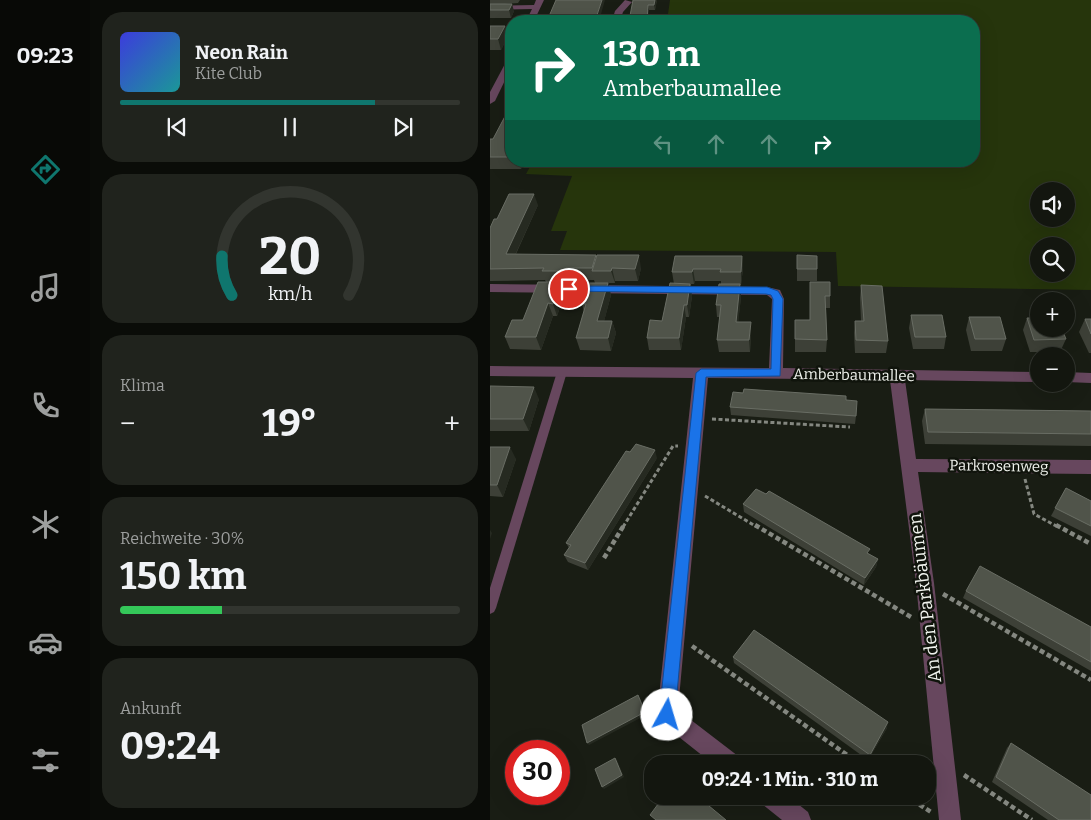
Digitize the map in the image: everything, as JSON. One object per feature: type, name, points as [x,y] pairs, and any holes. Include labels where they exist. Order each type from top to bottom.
[{"type":"street","points":[[618,15],[619,11],[628,2]]},
{"type":"street","points":[[490,8],[538,4]]},
{"type":"street","points":[[490,101],[505,73]]},
{"type":"street","points":[[490,288],[767,291],[775,293],[778,299],[776,373]]},
{"type":"street","name":"Amberbaumallee","points":[[490,372],[776,373],[1030,377]]},
{"type":"street","points":[[701,373],[667,715],[718,755]]},
{"type":"street","name":"An den Parkbäumen","points":[[897,376],[925,583],[944,762],[943,818]]},
{"type":"street","points":[[1075,377],[1091,378]]},
{"type":"street","name":"Parkrosenweg","points":[[908,465],[1091,467]]},
{"type":"street","points":[[781,805],[800,820]]},
{"type":"lane","points":[[490,608],[562,372]]},
{"type":"path","points":[[697,418],[850,427]]},
{"type":"path","points":[[604,558],[673,446],[694,447]]},
{"type":"path","points":[[1022,466],[1034,514],[1091,544]]},
{"type":"path","points":[[690,487],[929,628]]},
{"type":"path","points":[[925,583],[1091,680]]},
{"type":"path","points":[[675,634],[847,755]]},
{"type":"path","points":[[944,762],[1032,820]]},
{"type":"path","points":[[921,805],[943,818]]},
{"type":"green space","points":[[670,0],[1091,0],[1091,290],[838,286],[836,252],[560,250],[567,231],[551,231],[572,176],[526,174],[530,167],[980,167],[980,15],[668,15]]},
{"type":"building","points":[[556,0],[602,0],[597,15],[550,15]]},
{"type":"building","points":[[633,0],[655,0],[654,5],[648,5],[647,15],[630,15]]},
{"type":"building","points":[[490,4],[512,4],[509,10],[490,10]]},
{"type":"building","points":[[490,26],[505,26],[498,39],[490,39]]},
{"type":"building","points":[[505,116],[505,157],[490,157],[490,139],[493,139]]},
{"type":"building","points":[[509,194],[534,194],[506,254],[596,255],[592,268],[566,268],[565,271],[542,271],[544,268],[490,269],[490,228],[494,219],[497,219]]},
{"type":"building","points":[[597,255],[639,255],[635,269],[612,268],[611,271],[592,271]]},
{"type":"building","points":[[797,255],[817,256],[817,269],[797,269]]},
{"type":"building","points":[[675,256],[742,256],[741,272],[720,272],[721,269],[693,269],[692,272],[672,272]]},
{"type":"building","points":[[538,282],[560,282],[553,304],[548,303],[536,337],[505,337],[512,320],[523,320]]},
{"type":"building","points":[[810,282],[830,282],[830,296],[825,296],[827,340],[795,339],[795,320],[810,320]]},
{"type":"building","points":[[588,283],[608,283],[597,321],[612,321],[608,338],[576,338],[586,304],[582,304]]},
{"type":"building","points":[[670,283],[690,284],[687,305],[684,305],[679,338],[647,338],[650,320],[662,321]]},
{"type":"building","points":[[719,284],[740,284],[736,322],[751,322],[749,340],[717,340],[721,305],[716,305]]},
{"type":"building","points":[[861,285],[882,286],[888,341],[856,340],[855,321],[864,321]]},
{"type":"building","points":[[911,315],[942,315],[946,337],[915,337]]},
{"type":"building","points":[[969,317],[1000,317],[1006,339],[975,339]]},
{"type":"building","points":[[1085,319],[1091,319],[1091,334]]},
{"type":"building","points":[[1033,337],[1065,337],[1066,339],[1034,340]]},
{"type":"building","points":[[490,386],[534,387],[523,419],[490,419]]},
{"type":"building","points":[[744,389],[846,396],[846,400],[857,401],[856,416],[730,407],[733,392],[743,393]]},
{"type":"building","points":[[925,409],[1091,411],[1091,434],[928,432]]},
{"type":"building","points":[[636,444],[655,450],[585,563],[564,555],[571,545],[566,543],[626,451],[630,452]]},
{"type":"building","points":[[490,447],[510,447],[497,485],[490,485]]},
{"type":"building","points":[[1066,488],[1091,501],[1091,526],[1055,508]]},
{"type":"building","points":[[756,489],[766,494],[769,491],[870,549],[867,553],[878,559],[865,578],[743,504]]},
{"type":"building","points":[[980,566],[1091,627],[1091,662],[966,591]]},
{"type":"building","points":[[754,630],[888,722],[870,755],[733,657]]},
{"type":"building","points":[[638,695],[645,712],[587,743],[582,725]]},
{"type":"building","points":[[1011,743],[1091,795],[1091,820],[1059,820],[996,777]]},
{"type":"building","points":[[615,758],[622,775],[602,787],[595,769]]},
{"type":"building","points":[[657,805],[708,805],[726,820],[656,820],[650,815]]},
{"type":"route","points":[[569,289],[767,291],[775,293],[778,299],[776,373],[701,373],[667,715]]}]
